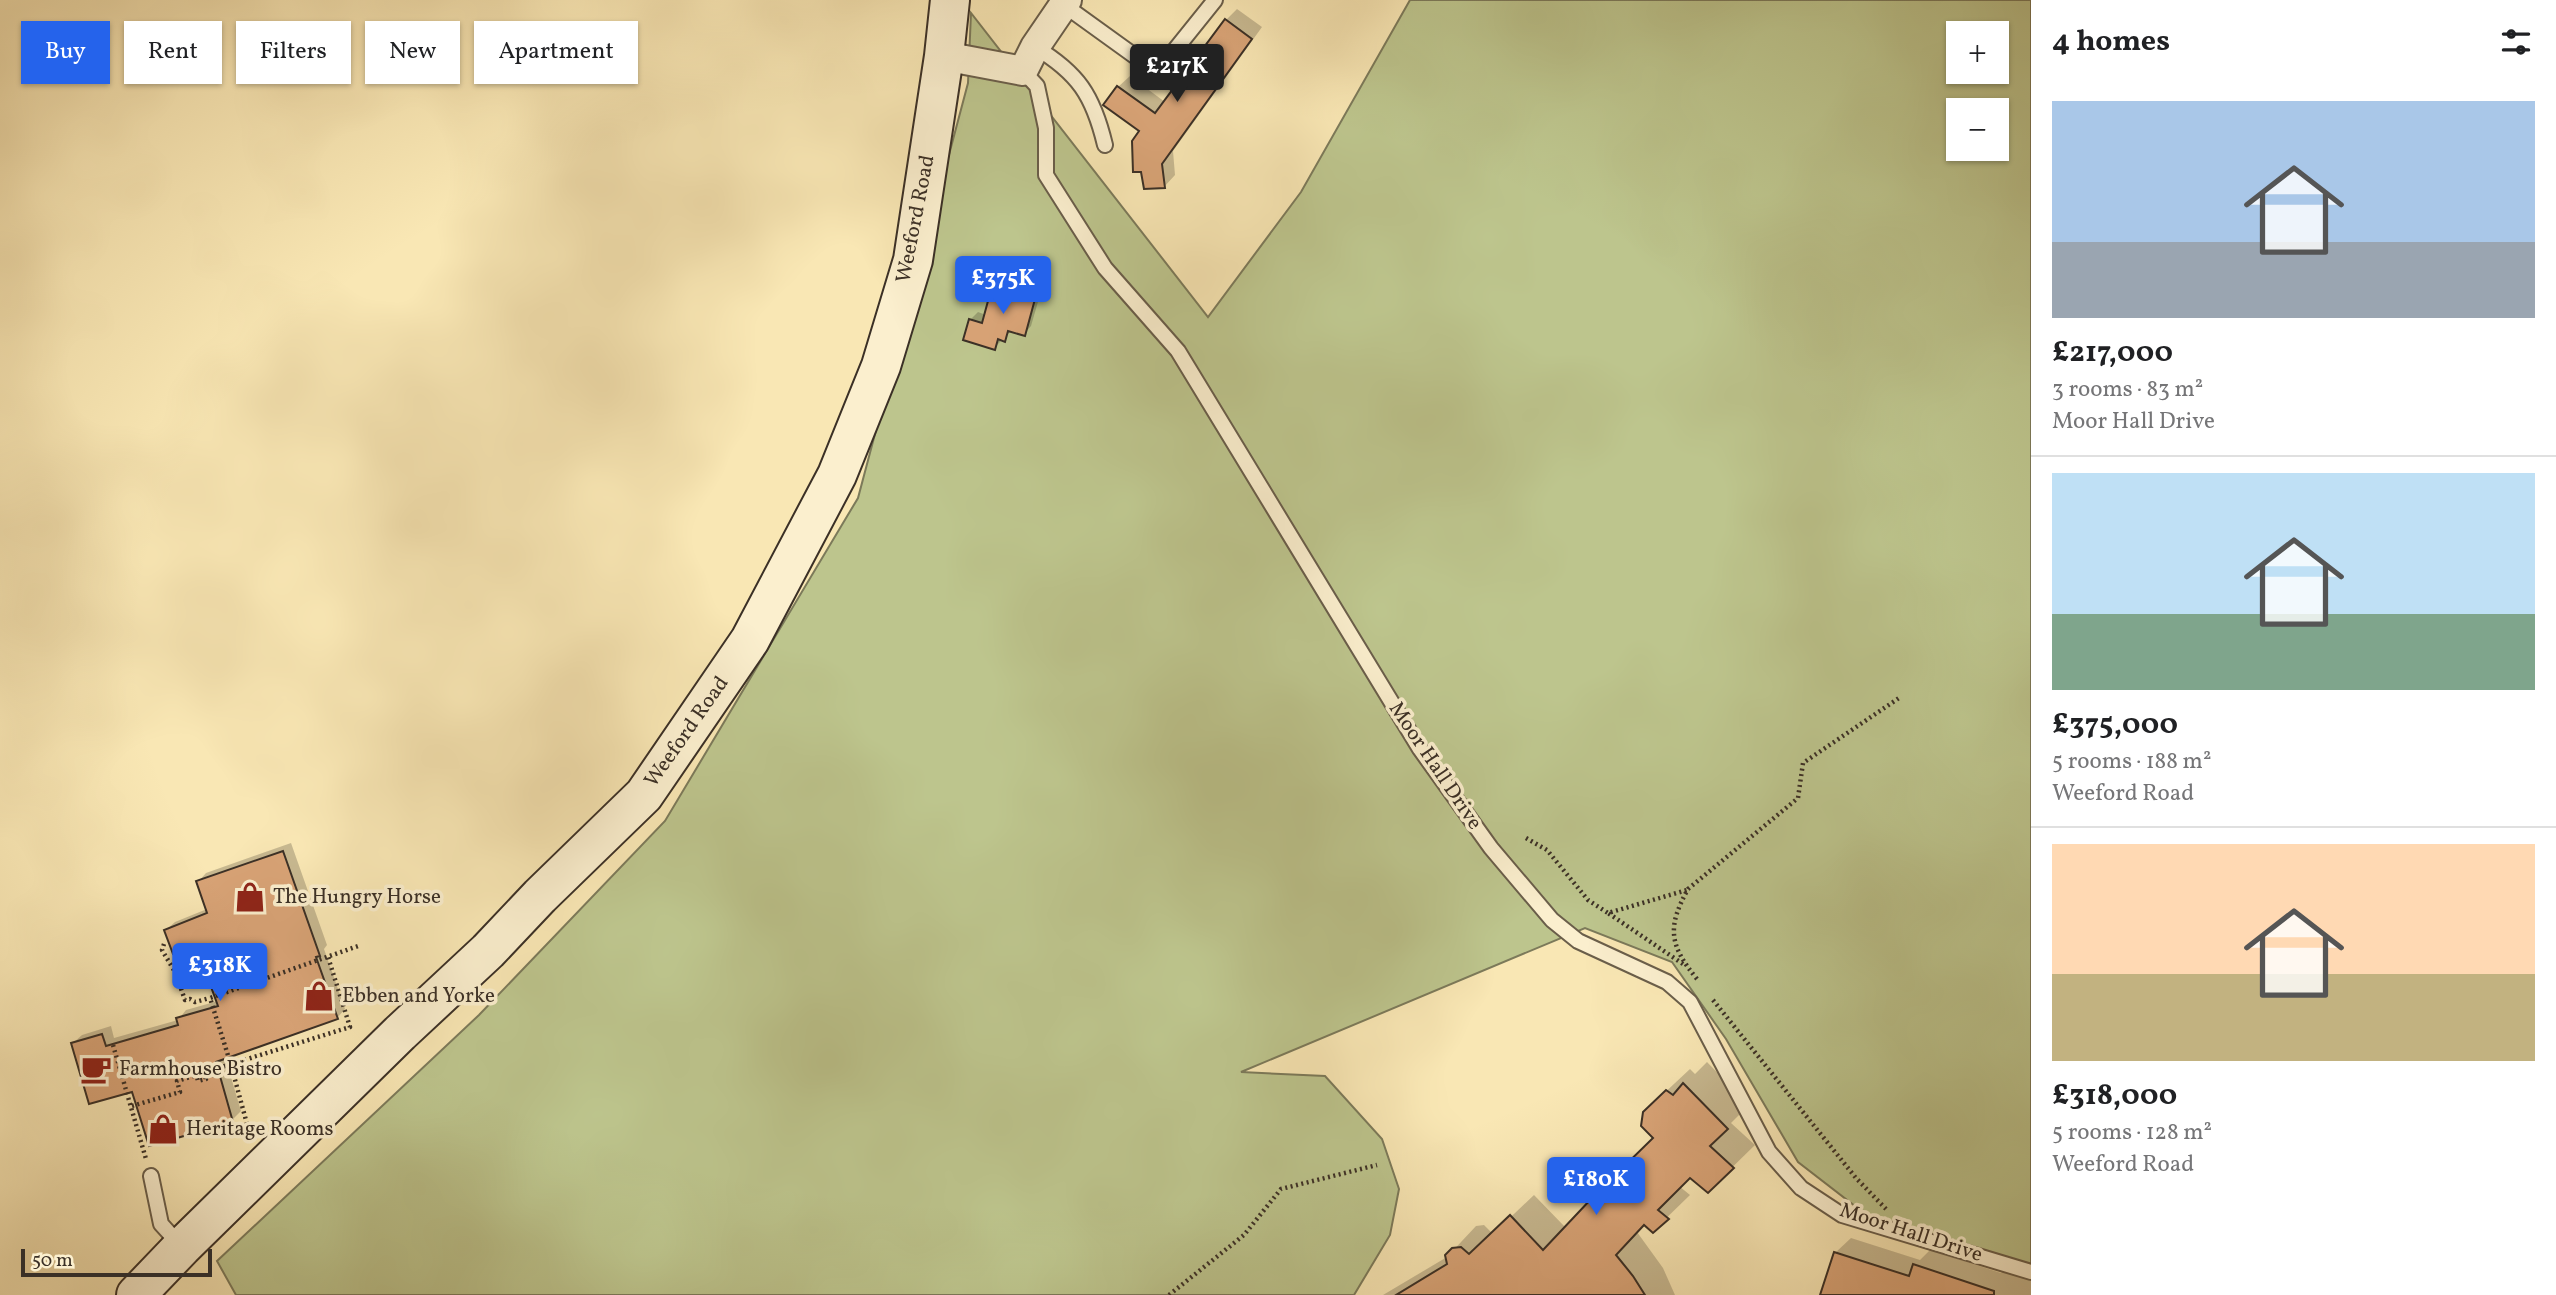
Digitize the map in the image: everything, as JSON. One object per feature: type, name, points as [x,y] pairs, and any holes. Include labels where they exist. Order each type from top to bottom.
[{"type":"street","name":"Weeford Road","points":[[136,1295],[644,795],[750,640],[838,475],[881,366],[913,260],[950,0]]},
{"type":"street","points":[[944,56],[1029,59],[1066,2]]},
{"type":"lane","points":[[1066,2],[1143,62],[1161,66],[1215,0]]},
{"type":"lane","points":[[1029,59],[1060,62],[1082,84],[1100,125],[1105,145]]},
{"type":"lane","name":"Moor Hall Drive","points":[[1029,59],[1046,128],[1046,175],[1105,268],[1178,351],[1420,750],[1491,848],[1552,920],[1578,941],[1667,982],[1690,1002],[1769,1152],[1801,1188],[1842,1215],[2031,1272]]},
{"type":"lane","points":[[151,1176],[161,1224],[182,1247]]},
{"type":"path","points":[[1703,987],[1686,966],[1675,945],[1673,924],[1677,909],[1688,890],[1798,798],[1803,763],[1899,698]]},
{"type":"path","points":[[1526,838],[1547,850],[1588,900],[1686,966]]},
{"type":"path","points":[[1608,913],[1688,890]]},
{"type":"path","points":[[164,944],[162,950],[175,972],[186,1000],[195,1002],[361,945]]},
{"type":"path","points":[[132,1106],[180,1092],[177,1081],[350,1027],[328,957]]},
{"type":"path","points":[[210,998],[232,1065],[247,1124]]},
{"type":"path","points":[[1712,998],[1856,1178],[1883,1204],[1890,1214],[1891,1229]]},
{"type":"path","points":[[113,1045],[151,1176]]},
{"type":"path","points":[[204,1072],[206,1079],[198,1081],[195,1069],[211,1065],[216,1080]]},
{"type":"path","points":[[1169,1295],[1244,1235],[1281,1189],[1377,1165]]},
{"type":"green space","points":[[1410,0],[2031,0],[2031,1265],[1864,1213],[1798,1162],[1726,1039],[1672,962],[1585,928],[1241,1072],[1325,1076],[1382,1139],[1399,1189],[1390,1235],[1354,1295],[236,1295],[217,1261],[479,1015],[665,821],[858,498],[968,83],[971,13],[1208,317],[1301,192]]},
{"type":"building","points":[[1225,19],[1252,39],[1162,164],[1165,188],[1144,189],[1141,172],[1133,172],[1132,141],[1139,131],[1103,105],[1117,86],[1155,113]]},
{"type":"building","points":[[1018,282],[1038,288],[1025,336],[1008,331],[1005,342],[998,339],[995,350],[963,340],[969,319],[982,323],[991,290],[1000,292],[1002,286],[1016,291]]},
{"type":"building","points":[[283,851],[320,956],[316,957],[338,1019],[216,1062],[233,1122],[149,1146],[132,1092],[89,1104],[71,1043],[102,1034],[106,1046],[178,1025],[176,1018],[218,1006],[196,946],[173,954],[164,930],[207,913],[196,881]]},
{"type":"building","points":[[1683,1083],[1728,1129],[1710,1146],[1734,1168],[1708,1193],[1690,1178],[1658,1210],[1669,1219],[1653,1233],[1644,1225],[1616,1255],[1645,1295],[1396,1295],[1447,1264],[1445,1255],[1452,1248],[1461,1247],[1469,1254],[1510,1215],[1543,1250],[1592,1198],[1593,1183],[1605,1185],[1653,1138],[1641,1126],[1643,1112],[1666,1090],[1673,1095]]},
{"type":"building","points":[[1834,1252],[1909,1276],[1913,1264],[1994,1291],[1994,1295],[1820,1295]]},
{"type":"place","name":"The Hungry Horse","points":[[250,897]]},
{"type":"place","name":"Ebben and Yorke","points":[[319,996]]},
{"type":"place","name":"Farmhouse Bistro","points":[[96,1069]]},
{"type":"place","name":"Heritage Rooms","points":[[163,1129]]}]
